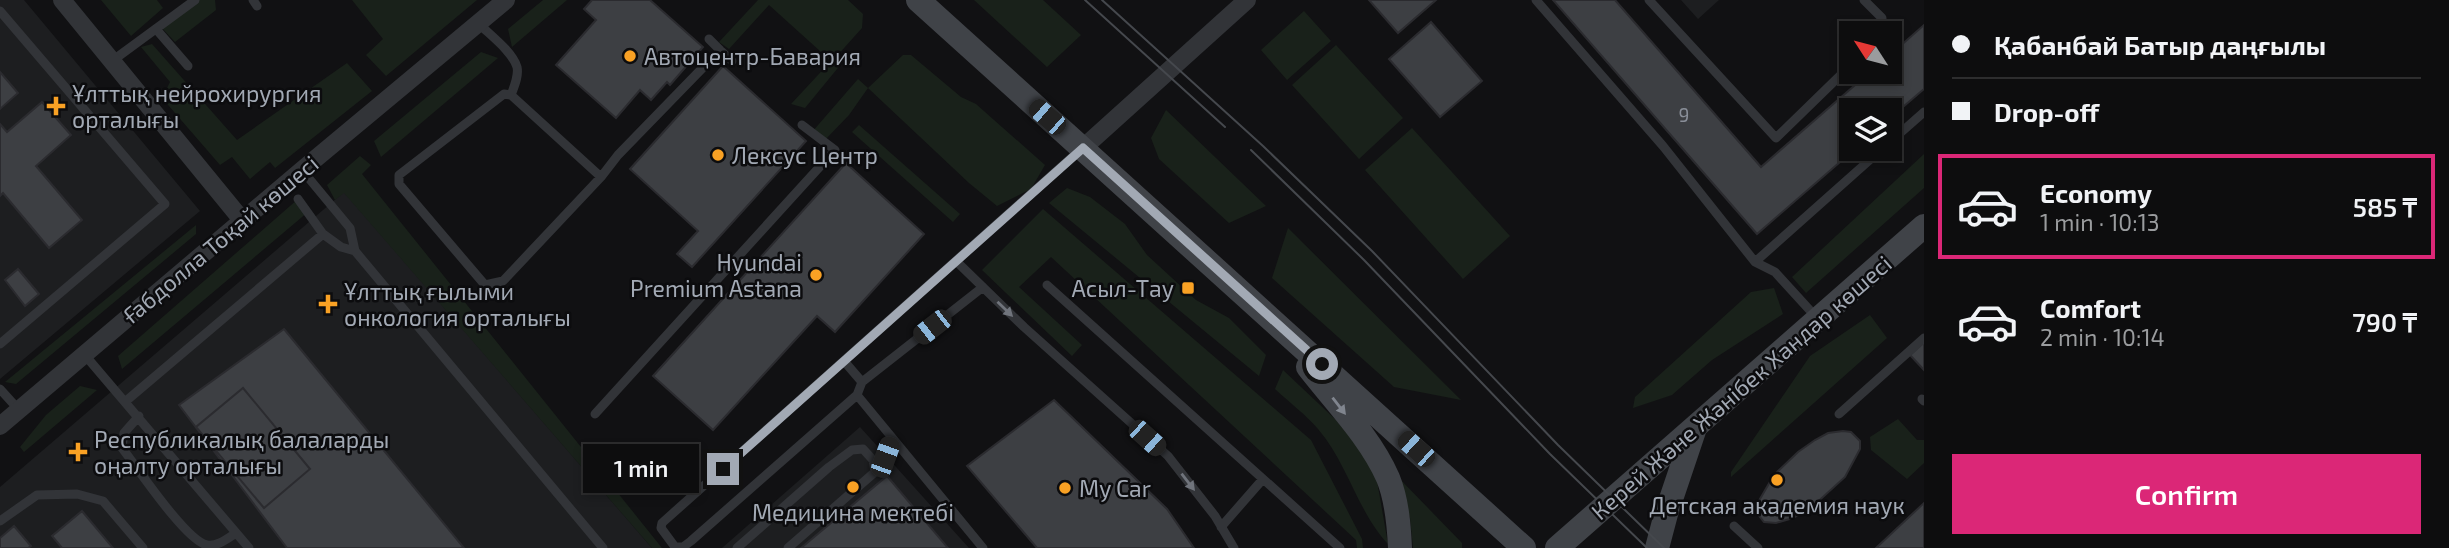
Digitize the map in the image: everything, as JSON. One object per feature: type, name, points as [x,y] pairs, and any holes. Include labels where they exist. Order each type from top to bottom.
[{"type":"main road","points":[[918,0],[1524,548]]},
{"type":"main road","name":"Керей Және Жәнібек Хандар көшесі","points":[[1557,548],[1924,226]]},
{"type":"main road","points":[[1266,314],[1370,445],[1388,479],[1398,518],[1400,548]]},
{"type":"main road","points":[[1657,548],[1696,428]]},
{"type":"street","points":[[61,0],[242,220]]},
{"type":"street","name":"Ғабдолла Тоқай көшесі","points":[[0,426],[506,0]]},
{"type":"street","points":[[1083,148],[1247,0]]},
{"type":"lane","points":[[112,61],[156,29],[179,4],[195,0]]},
{"type":"lane","points":[[1536,0],[1663,146],[1755,262],[1775,272],[1818,320]]},
{"type":"lane","points":[[1649,0],[1776,138],[1839,77]]},
{"type":"lane","points":[[1864,0],[1882,21]]},
{"type":"lane","points":[[0,11],[165,204],[0,344]]},
{"type":"lane","points":[[478,23],[506,51],[517,67],[511,95]]},
{"type":"lane","points":[[156,29],[188,66]]},
{"type":"lane","points":[[709,39],[733,61]]},
{"type":"lane","points":[[601,177],[511,95],[504,94],[399,175],[399,184],[485,285],[503,281],[601,177],[618,155],[720,50]]},
{"type":"lane","points":[[1902,131],[1924,111]]},
{"type":"lane","points":[[595,414],[835,150],[802,125]]},
{"type":"lane","points":[[983,287],[862,382],[857,395],[691,541],[682,547],[675,547],[665,535],[661,528],[662,523],[1083,148]]},
{"type":"lane","points":[[1755,262],[1869,161]]},
{"type":"lane","points":[[302,170],[350,228],[355,251],[603,548]]},
{"type":"lane","points":[[298,199],[323,234],[341,247],[355,251]]},
{"type":"lane","points":[[126,401],[323,234]]},
{"type":"lane","points":[[957,261],[1168,456],[1234,548]]},
{"type":"lane","points":[[1047,285],[1340,548]]},
{"type":"lane","points":[[1839,414],[1924,338]]},
{"type":"lane","points":[[84,354],[249,548]]},
{"type":"lane","points":[[844,361],[862,382]]},
{"type":"lane","points":[[0,389],[19,410]]},
{"type":"lane","points":[[857,395],[984,548]]},
{"type":"lane","points":[[139,416],[124,433],[122,448],[188,533],[206,545],[215,545],[236,533]]},
{"type":"lane","points":[[788,548],[874,472],[885,457],[892,438]]},
{"type":"lane","points":[[737,548],[852,450],[863,449],[873,460],[874,472]]},
{"type":"lane","points":[[1221,527],[1263,479]]},
{"type":"lane","points":[[0,521],[37,495],[77,494],[103,501],[143,548]]},
{"type":"lane","points":[[1734,526],[1758,548]]},
{"type":"shaded area","name":"Ұлттық нейрохирургия орталығы","points":[[0,0],[24,0],[200,211],[0,379]]},
{"type":"shaded area","points":[[101,0],[157,0],[163,8],[131,36]]},
{"type":"shaded area","points":[[195,0],[215,0],[216,10],[175,42],[160,26]]},
{"type":"shaded area","points":[[352,0],[477,0],[386,76],[366,55],[383,39]]},
{"type":"shaded area","points":[[543,0],[567,0],[512,47],[508,29]]},
{"type":"shaded area","points":[[758,0],[848,0],[863,14],[862,28],[836,57],[842,63],[805,108],[791,104],[831,61],[769,5],[729,49],[719,42]]},
{"type":"shaded area","points":[[974,0],[1043,0],[1081,35],[1047,67]]},
{"type":"shaded area","points":[[1681,0],[1719,0],[1698,19]]},
{"type":"shaded area","points":[[1304,11],[1331,41],[1287,80],[1261,50]]},
{"type":"shaded area","points":[[152,44],[237,140],[347,63],[372,91],[275,168],[270,162],[250,179],[232,157],[220,165],[162,98],[170,82],[141,47]]},
{"type":"shaded area","points":[[1336,45],[1403,118],[1359,159],[1292,85]]},
{"type":"shaded area","points":[[481,52],[498,58],[381,157],[374,141]]},
{"type":"shaded area","points":[[903,55],[911,55],[961,97],[976,104],[1045,165],[1031,189],[997,206],[868,88]]},
{"type":"shaded area","points":[[858,79],[868,88],[849,115],[824,141],[812,132]]},
{"type":"shaded area","points":[[1166,110],[1266,206],[1229,223],[1159,159],[1151,138]]},
{"type":"shaded area","points":[[859,125],[960,214],[953,222],[852,132]]},
{"type":"shaded area","points":[[1412,128],[1510,236],[1463,279],[1365,170]]},
{"type":"shaded area","points":[[1924,154],[1924,188],[1806,293],[1792,277]]},
{"type":"shaded area","points":[[360,156],[371,165],[362,174],[662,548],[652,548],[344,193],[335,200],[327,185]]},
{"type":"shaded area","points":[[1067,188],[1090,197],[1125,224],[1147,255],[1196,300],[1229,318],[1266,355],[1259,376],[1049,203]]},
{"type":"shaded area","name":"Ұлттық ғылыми онкология орталығы","points":[[344,192],[652,548],[0,548],[0,487]]},
{"type":"shaded area","points":[[298,199],[308,212],[122,369],[118,356]]},
{"type":"shaded area","points":[[1043,209],[1311,440],[1362,539],[1363,548],[1357,548],[1356,540],[1051,257],[1019,287],[1082,345],[1072,356],[982,270]]},
{"type":"shaded area","points":[[196,225],[196,234],[16,384],[5,382]]},
{"type":"shaded area","points":[[1288,228],[1461,400],[1394,387],[1272,278]]},
{"type":"shaded area","points":[[1774,288],[1783,314],[1712,360],[1672,395],[1633,408],[1635,397],[1751,292]]},
{"type":"shaded area","points":[[1870,315],[1887,338],[1731,477],[1731,472],[1810,356]]},
{"type":"shaded area","points":[[1283,370],[1336,420],[1375,469],[1388,544],[1368,517],[1337,457],[1318,429],[1275,389]]},
{"type":"shaded area","points":[[80,386],[97,390],[24,452],[20,447],[46,415]]},
{"type":"shaded area","points":[[1898,419],[1917,440],[1924,440],[1924,463],[1907,479],[1871,450],[1870,437]]},
{"type":"shaded area","name":"Медицина мектебі","points":[[860,427],[969,548],[722,548]]},
{"type":"shaded area","points":[[1396,475],[1462,543],[1462,548],[1413,548],[1410,518]]},
{"type":"building","name":"Автоцентр-Бавария","points":[[592,0],[650,0],[703,47],[670,85],[667,82],[651,100],[640,90],[616,118],[556,65],[596,20],[584,9]]},
{"type":"building","points":[[1369,0],[1436,0],[1398,33]]},
{"type":"building","points":[[1553,0],[1615,0],[1761,167],[1839,99],[1839,161],[1841,161],[1757,234]]},
{"type":"building","points":[[1431,22],[1482,81],[1440,117],[1389,59]]},
{"type":"building","points":[[1924,25],[1924,89],[1902,108],[1902,98],[1840,98],[1856,84],[1902,84],[1902,44]]},
{"type":"building","name":"Лексус Центр","points":[[723,66],[806,141],[692,267],[677,254],[698,231],[630,169]]},
{"type":"building","points":[[0,72],[18,93],[0,109]]},
{"type":"building","points":[[42,102],[71,135],[36,166],[82,220],[49,248],[3,193],[0,196],[0,124],[7,132]]},
{"type":"building","name":"Hyundai Premium Astana","points":[[846,163],[924,234],[835,332],[817,316],[713,430],[653,376]]},
{"type":"building","points":[[18,269],[39,294],[25,306],[5,280]]},
{"type":"building","points":[[284,329],[464,548],[287,548],[179,405]]},
{"type":"building","points":[[1924,342],[1924,370],[1910,355]]},
{"type":"building","points":[[243,388],[310,469],[264,508],[196,427]]},
{"type":"building","name":"My Car","points":[[1054,400],[1167,509],[1194,548],[1037,548],[967,466]]},
{"type":"building","points":[[1851,432],[1860,441],[1860,449],[1845,477],[1812,507],[1793,518],[1776,523],[1764,522],[1756,512],[1757,504],[1774,475],[1815,440],[1828,433]]},
{"type":"building","points":[[887,476],[948,548],[801,548]]},
{"type":"building","points":[[1924,503],[1924,548],[1876,548]]},
{"type":"building","points":[[82,511],[113,548],[62,548],[52,536]]},
{"type":"building","points":[[14,526],[31,546],[0,548],[0,538]]},
{"type":"tram line","points":[[1085,0],[1225,127]]},
{"type":"tram line","points":[[1102,0],[1263,146],[1372,251],[1558,445],[1664,548]]},
{"type":"tram line","points":[[1251,150],[1364,260],[1550,454],[1647,548]]},
{"type":"place","name":"Автоцентр-Бавария","points":[[630,56]]},
{"type":"place","name":"Ұлттық нейрохирургия орталығы","points":[[56,106]]},
{"type":"place","name":"Лексус Центр","points":[[718,155]]},
{"type":"place","name":"Hyundai Premium Astana","points":[[816,275]]},
{"type":"place","name":"Асыл-Тау","points":[[1188,288]]},
{"type":"place","name":"Ұлттық ғылыми онкология орталығы","points":[[328,304]]},
{"type":"place","name":"Республикалық балаларды оңалту орталығы","points":[[78,452]]},
{"type":"place","name":"Детская академия наук","points":[[1777,480]]},
{"type":"place","name":"Медицина мектебі","points":[[853,487]]},
{"type":"place","name":"My Car","points":[[1065,488]]},
{"type":"route","points":[[723,469],[1083,148],[1322,364]]}]
